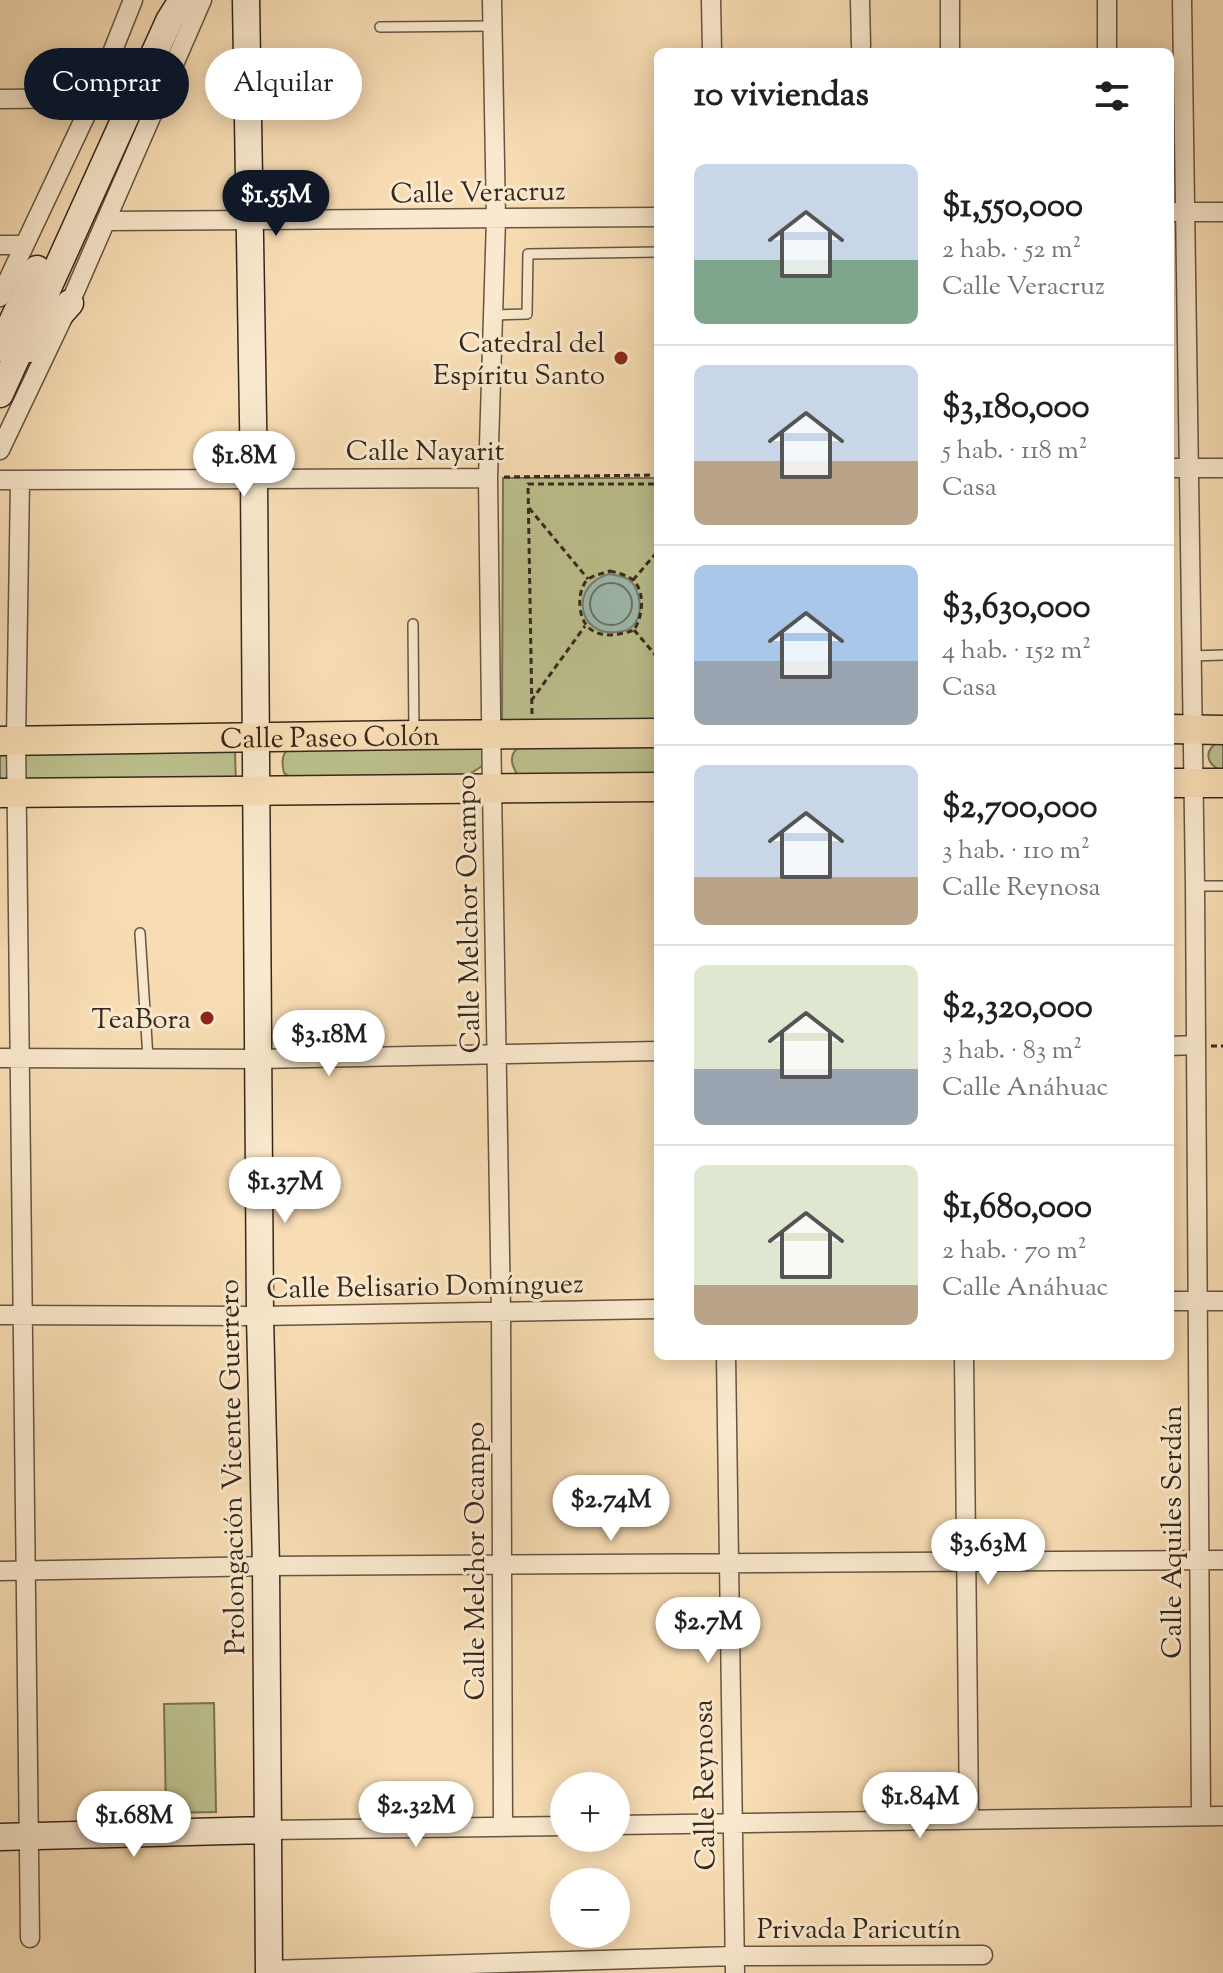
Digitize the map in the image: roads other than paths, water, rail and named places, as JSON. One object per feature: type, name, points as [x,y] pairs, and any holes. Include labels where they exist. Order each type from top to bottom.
[{"type":"main road","points":[[1182,729],[1223,730]]},
{"type":"main road","name":"Calle Paseo Colón","points":[[8,741],[654,733]]},
{"type":"main road","points":[[1181,783],[1223,783]]},
{"type":"main road","name":"Calle Paseo Colón","points":[[8,793],[654,787]]},
{"type":"street","points":[[114,48],[133,0]]},
{"type":"street","points":[[0,394],[6,359],[160,0]]},
{"type":"street","points":[[6,359],[182,0]]},
{"type":"street","points":[[0,450],[70,303],[202,0]]},
{"type":"street","name":"Prolongación Vicente Guerrero","points":[[246,0],[254,478],[260,1316],[266,1566],[269,1972]]},
{"type":"street","name":"Calle Melchor Ocampo","points":[[492,0],[496,219],[488,478],[501,1312],[503,1827]]},
{"type":"street","points":[[711,0],[712,48]]},
{"type":"street","points":[[860,0],[861,46]]},
{"type":"street","points":[[950,0],[950,48]]},
{"type":"street","points":[[1107,0],[1107,48]]},
{"type":"street","name":"Calle Aquiles Serdán","points":[[1182,0],[1177,212],[1179,468],[1191,656],[1182,729],[1181,783],[1195,886],[1201,1816]]},
{"type":"street","points":[[0,99],[24,99]]},
{"type":"street","points":[[0,297],[84,120]]},
{"type":"street","points":[[1177,212],[1223,212]]},
{"type":"street","name":"Calle Veracruz","points":[[106,221],[654,217]]},
{"type":"street","points":[[0,245],[24,245]]},
{"type":"street","points":[[6,359],[70,303]]},
{"type":"street","points":[[1179,468],[1223,468]]},
{"type":"street","name":"Calle Nayarit","points":[[0,480],[488,478]]},
{"type":"street","points":[[20,480],[8,793],[19,1058],[30,1938]]},
{"type":"street","points":[[1174,1046],[1196,1045]]},
{"type":"street","points":[[0,1058],[259,1059],[654,1051]]},
{"type":"street","points":[[1174,1301],[1223,1301]]},
{"type":"street","name":"Calle Belisario Domínguez","points":[[0,1315],[260,1316],[654,1309]]},
{"type":"street","name":"Calle Reynosa","points":[[726,1360],[734,1965]]},
{"type":"street","points":[[964,1360],[969,1819]]},
{"type":"street","points":[[0,1571],[266,1566],[1223,1560]]},
{"type":"street","points":[[630,1825],[1223,1816]]},
{"type":"street","points":[[0,1837],[550,1826]]},
{"type":"street","name":"Privada Paricutín","points":[[269,1972],[734,1965],[983,1955]]},
{"type":"lane","points":[[380,27],[493,26]]},
{"type":"lane","points":[[493,315],[527,314],[528,254],[654,252]]},
{"type":"lane","points":[[413,624],[414,735]]},
{"type":"lane","points":[[1191,656],[1223,655]]},
{"type":"lane","points":[[1195,886],[1223,886]]},
{"type":"lane","points":[[140,933],[148,1058]]},
{"type":"water","points":[[609,574],[628,579],[639,598],[637,620],[623,631],[604,631],[593,627],[583,609],[588,588]]},
{"type":"place","name":"Catedral del Espíritu Santo","points":[[621,358]]},
{"type":"place","name":"TeaBora","points":[[207,1018]]}]
